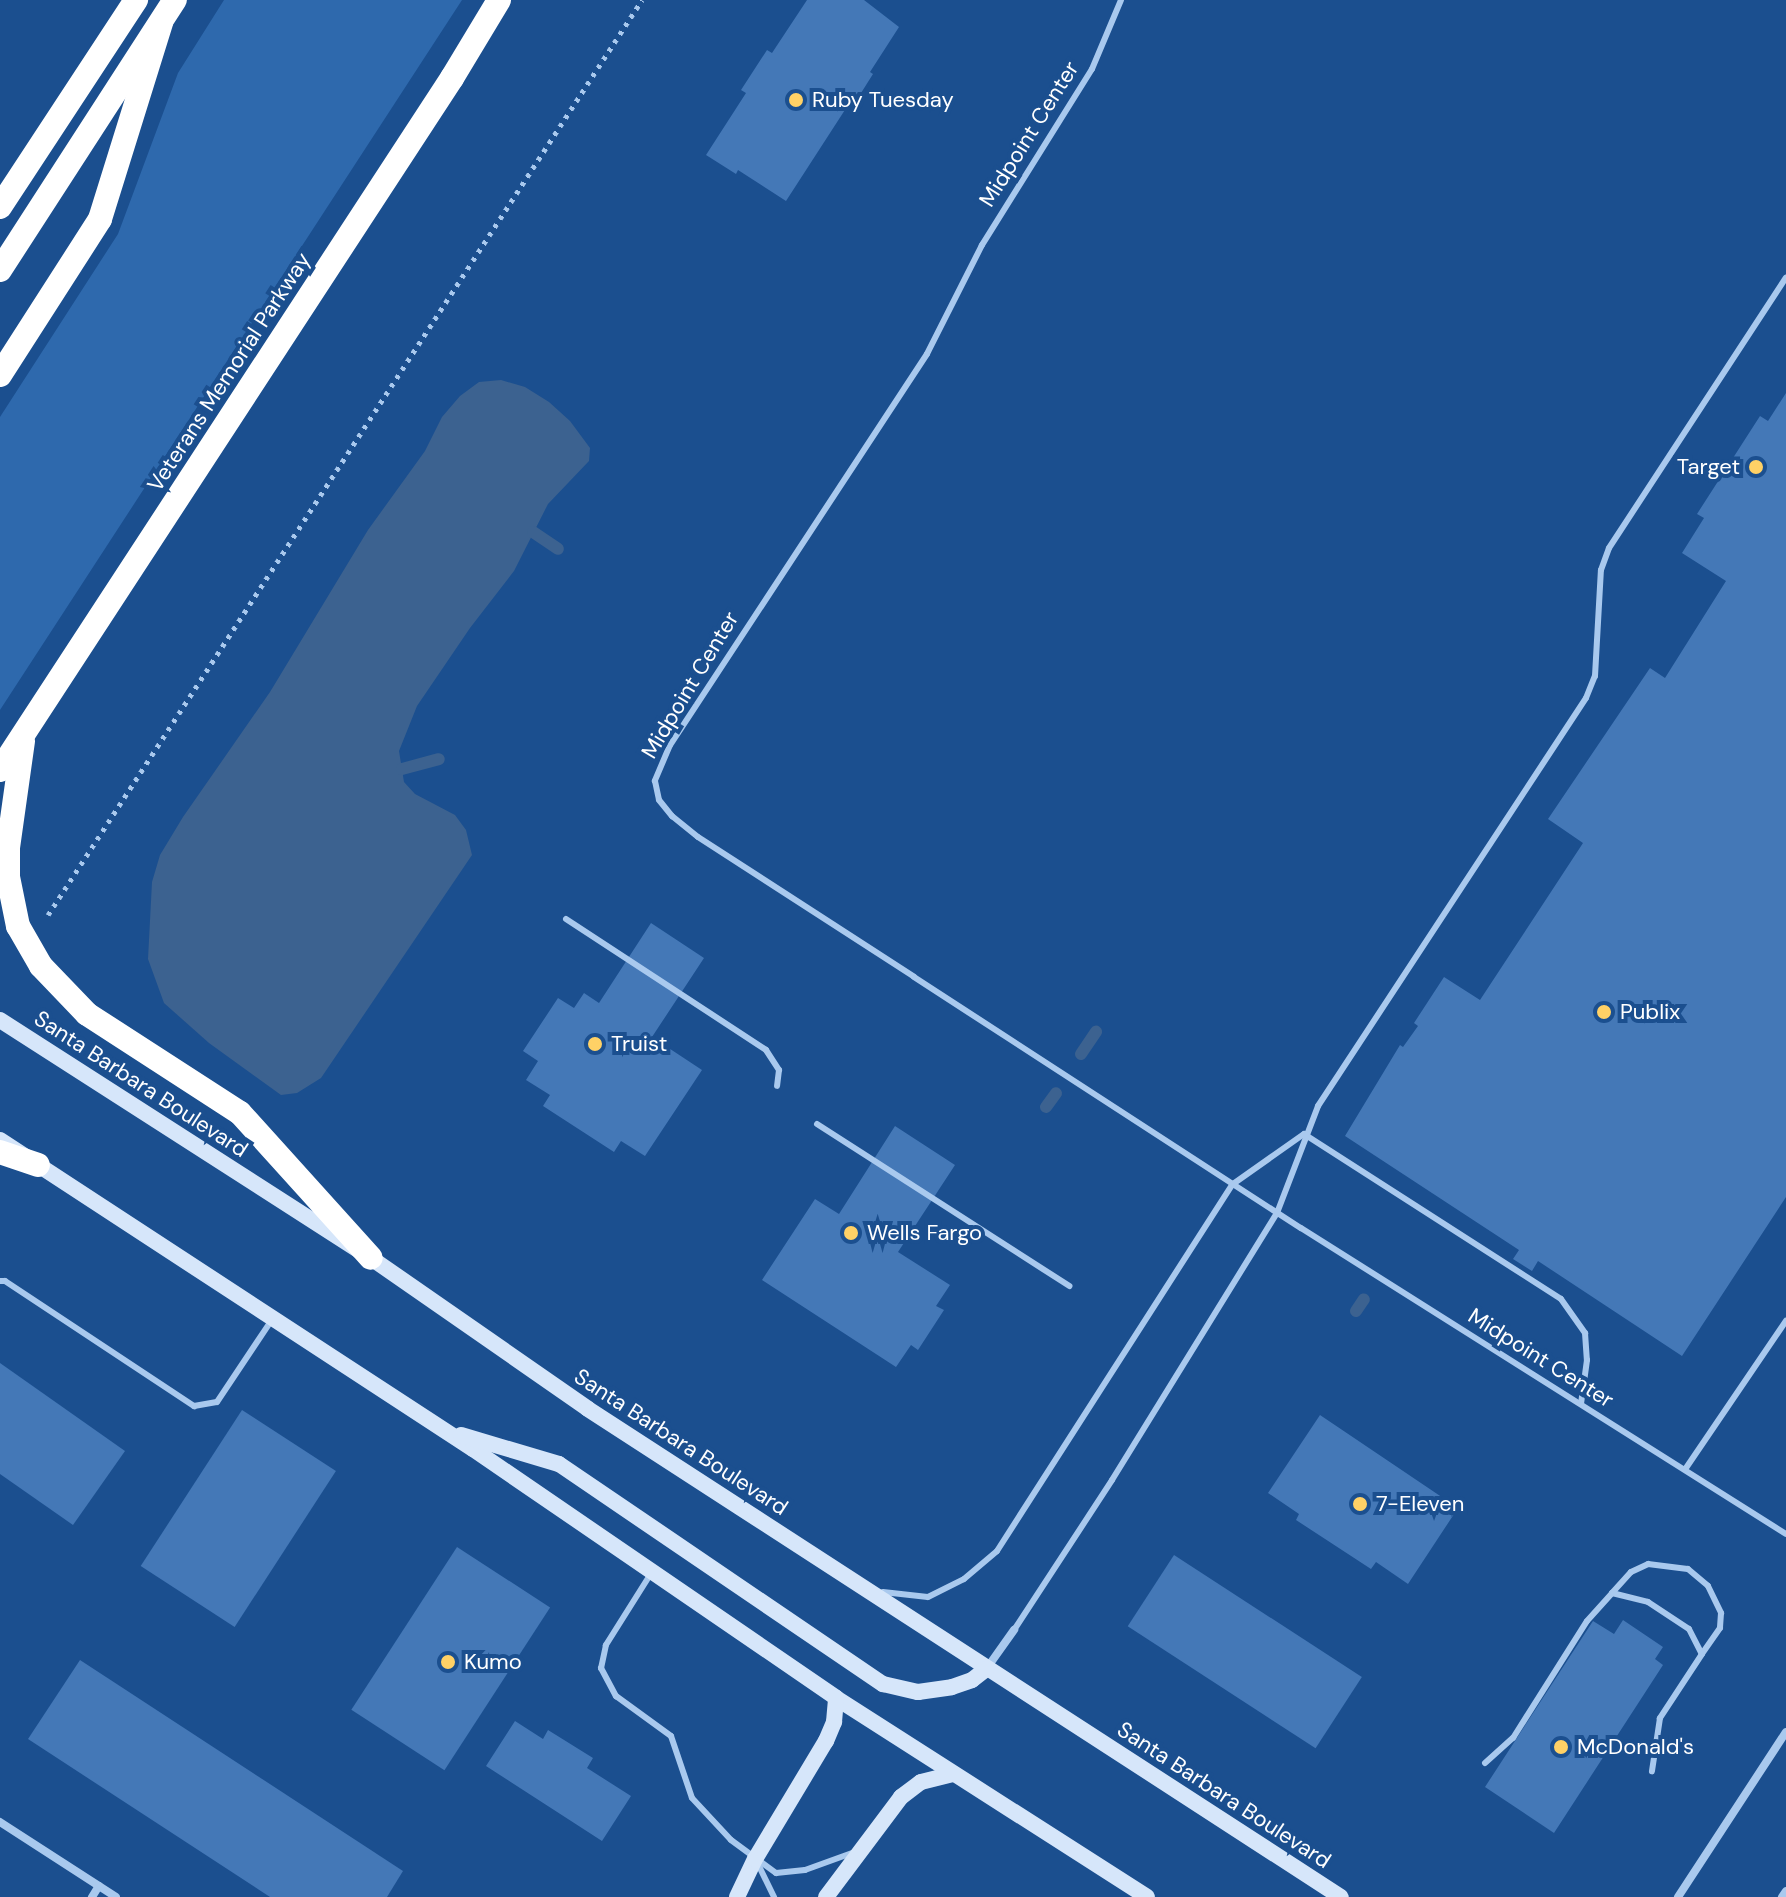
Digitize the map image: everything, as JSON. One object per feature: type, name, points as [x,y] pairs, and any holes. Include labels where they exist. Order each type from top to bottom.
[{"type":"highway","points":[[0,207],[136,0]]},
{"type":"highway","points":[[0,270],[175,0]]},
{"type":"highway","name":"Veterans Memorial Parkway","points":[[0,770],[444,90],[499,0]]},
{"type":"highway","points":[[0,375],[100,219],[161,23]]},
{"type":"highway","points":[[24,734],[8,848],[8,877],[18,926],[41,966],[87,1014],[240,1113],[371,1258]]},
{"type":"highway","points":[[0,1152],[38,1165]]},
{"type":"main road","name":"Santa Barbara Boulevard","points":[[0,1020],[371,1258],[588,1409],[1341,1897]]},
{"type":"main road","points":[[0,1140],[444,1430],[836,1698],[1147,1897]]},
{"type":"main road","points":[[444,1430],[559,1464],[883,1684],[918,1692],[929,1691],[972,1680],[986,1669]]},
{"type":"main road","points":[[737,1897],[755,1859],[826,1741],[834,1722],[836,1698]]},
{"type":"main road","points":[[826,1897],[901,1797],[921,1782],[953,1774]]},
{"type":"street","points":[[986,1669],[1014,1630]]},
{"type":"street","points":[[1678,1897],[1786,1732]]},
{"type":"street","points":[[0,1822],[116,1897]]},
{"type":"street","points":[[92,1897],[99,1886]]},
{"type":"street","points":[[1782,1897],[1786,1891]]},
{"type":"lane","name":"Midpoint Center","points":[[1121,0],[1092,69],[982,245],[927,354],[690,713],[659,765],[655,781],[659,800],[672,816],[698,837],[1277,1213],[1686,1468],[1786,1534]]},
{"type":"lane","points":[[1014,1630],[1112,1480],[1277,1213],[1304,1134],[1318,1106],[1586,698],[1595,676],[1599,593],[1609,548],[1786,278]]},
{"type":"lane","points":[[566,919],[766,1050],[779,1070],[777,1086]]},
{"type":"lane","points":[[817,1124],[1069,1286]]},
{"type":"lane","points":[[861,1587],[898,1596],[928,1597],[964,1579],[997,1551],[1233,1184],[1304,1134]]},
{"type":"lane","points":[[1304,1134],[1561,1299],[1585,1333],[1587,1360],[1581,1404]]},
{"type":"lane","points":[[0,1281],[5,1281],[194,1406],[217,1402],[273,1318]]},
{"type":"lane","points":[[1686,1468],[1786,1321]]},
{"type":"lane","points":[[1485,1763],[1513,1738],[1587,1621],[1631,1572],[1648,1564],[1688,1569],[1708,1586],[1721,1613],[1720,1628],[1660,1718],[1652,1771]]},
{"type":"lane","points":[[652,1571],[606,1645],[601,1668],[616,1696],[671,1736],[692,1798],[731,1840],[776,1873],[805,1870],[861,1849]]},
{"type":"lane","points":[[1612,1593],[1648,1602],[1689,1629],[1702,1654]]},
{"type":"lane","points":[[755,1859],[774,1897]]},
{"type":"path","points":[[44,922],[642,0]]},
{"type":"shaded area","points":[[224,0],[462,0],[0,710],[0,417],[118,234],[178,73]]},
{"type":"shaded area","points":[[501,380],[525,387],[549,402],[570,421],[590,448],[589,461],[548,504],[514,571],[470,628],[417,706],[399,751],[404,782],[415,794],[455,815],[466,830],[472,855],[321,1078],[297,1093],[281,1095],[209,1043],[164,1003],[148,959],[152,882],[160,855],[270,692],[368,530],[425,451],[442,417],[460,396],[479,382]]},
{"type":"building","name":"Ruby Tuesday","points":[[807,0],[864,0],[899,27],[870,72],[873,74],[856,101],[852,99],[786,201],[738,170],[736,174],[706,155],[746,93],[741,90],[767,50],[772,53]]},
{"type":"building","name":"Publix","points":[[1786,393],[1786,1197],[1682,1356],[1538,1261],[1532,1271],[1513,1259],[1519,1250],[1345,1136],[1400,1045],[1403,1047],[1418,1026],[1414,1023],[1444,977],[1480,1000],[1583,843],[1548,819],[1650,668],[1665,678],[1726,581],[1682,553],[1704,518],[1697,514],[1760,416],[1768,421]]},
{"type":"building","name":"Truist","points":[[651,923],[704,958],[652,1037],[702,1070],[645,1156],[621,1141],[614,1152],[543,1106],[550,1095],[526,1080],[538,1061],[523,1051],[558,998],[574,1008],[584,993],[599,1003]]},
{"type":"building","name":"Wells Fargo","points":[[895,1126],[955,1165],[898,1252],[950,1285],[936,1306],[944,1310],[918,1350],[911,1345],[896,1367],[762,1280],[815,1199],[839,1214]]},
{"type":"building","points":[[0,1363],[125,1451],[73,1525],[0,1474]]},
{"type":"building","points":[[242,1410],[336,1471],[235,1627],[141,1566]]},
{"type":"building","points":[[1320,1415],[1458,1508],[1408,1584],[1376,1562],[1371,1569],[1296,1520],[1299,1514],[1268,1493]]},
{"type":"building","name":"Kumo","points":[[457,1547],[550,1607],[444,1770],[351,1710]]},
{"type":"building","points":[[1174,1555],[1362,1677],[1316,1748],[1128,1626]]},
{"type":"building","name":"McDonald's","points":[[1623,1620],[1663,1647],[1655,1659],[1663,1665],[1554,1833],[1485,1787],[1593,1621],[1614,1634]]},
{"type":"building","points":[[80,1660],[403,1871],[387,1897],[270,1897],[28,1739]]},
{"type":"building","points":[[515,1721],[543,1739],[548,1730],[593,1758],[587,1768],[631,1796],[602,1841],[486,1766]]},
{"type":"waterway","points":[[533,532],[558,549]]},
{"type":"waterway","points":[[402,769],[439,759]]},
{"type":"waterway","points":[[1081,1054],[1096,1032]]},
{"type":"waterway","points":[[1046,1107],[1056,1093]]},
{"type":"waterway","points":[[1356,1311],[1364,1299]]},
{"type":"place","name":"Ruby Tuesday","points":[[796,100]]},
{"type":"place","name":"Target","points":[[1756,467]]},
{"type":"place","name":"Publix","points":[[1604,1012]]},
{"type":"place","name":"Truist","points":[[595,1044]]},
{"type":"place","name":"Wells Fargo","points":[[851,1233]]},
{"type":"place","name":"7-Eleven","points":[[1360,1504]]},
{"type":"place","name":"Kumo","points":[[448,1662]]},
{"type":"place","name":"McDonald's","points":[[1561,1747]]}]
